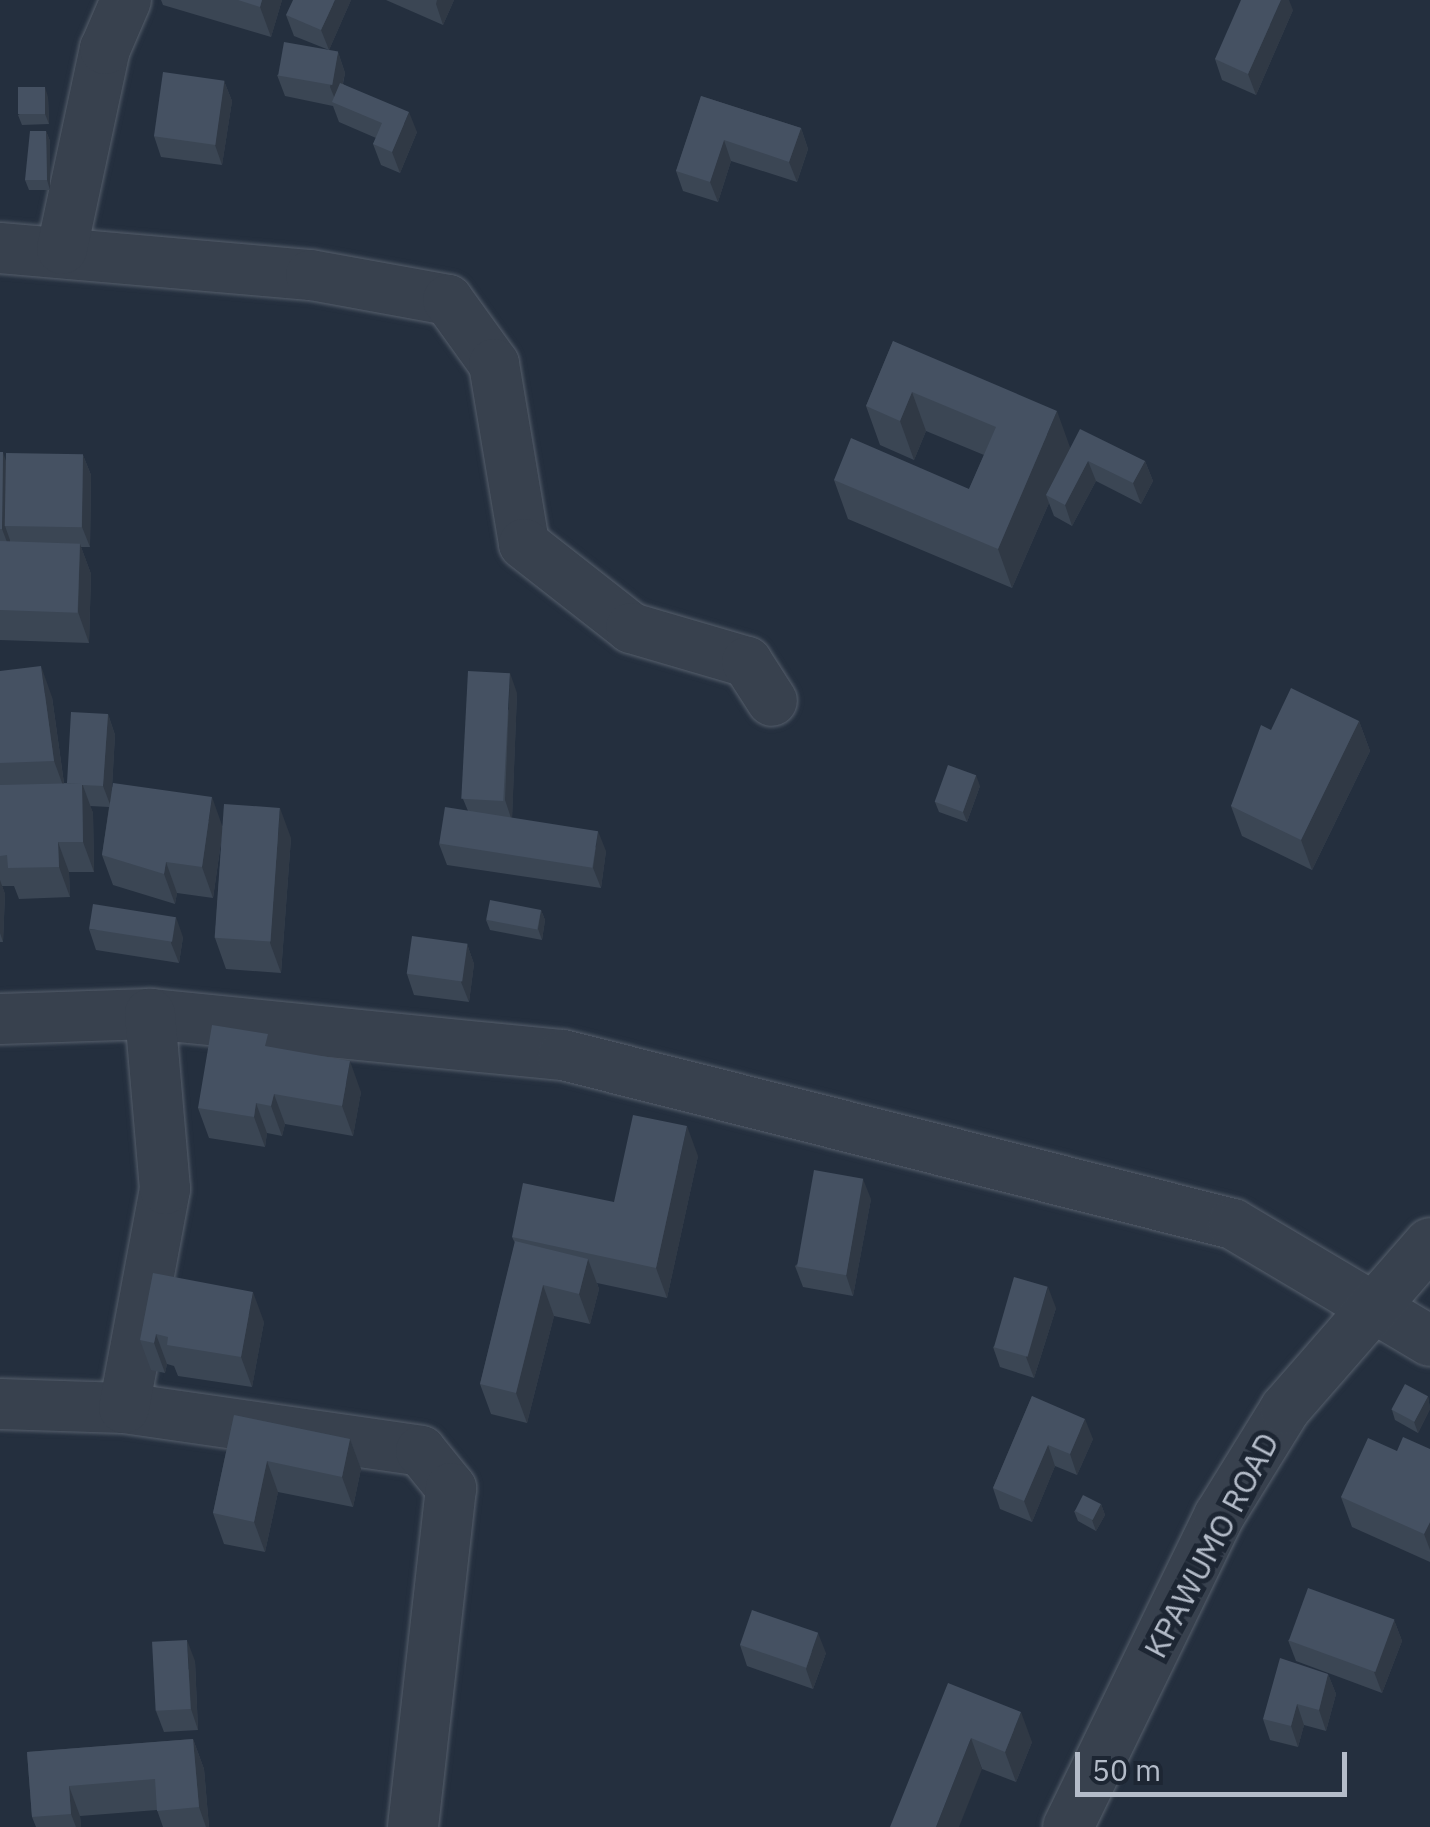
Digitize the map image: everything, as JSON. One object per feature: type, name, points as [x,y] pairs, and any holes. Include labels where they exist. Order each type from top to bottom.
[{"type":"street","points":[[62,249],[105,49],[126,0]]},
{"type":"street","points":[[0,248],[62,249],[448,300],[494,364],[524,544],[631,628],[747,662],[772,701]]},
{"type":"street","points":[[0,1020],[150,1014],[563,1055],[1233,1224],[1430,1341]]},
{"type":"street","points":[[124,1408],[165,1189],[150,1014]]},
{"type":"street","name":"KPAWUMO ROAD","points":[[1068,1827],[1219,1516],[1286,1409],[1370,1305],[1430,1243]]},
{"type":"street","points":[[0,1404],[124,1408],[421,1451],[451,1488],[413,1827]]},
{"type":"building","points":[[238,0],[262,0],[260,7]]},
{"type":"building","points":[[293,0],[335,0],[321,30],[286,15]]},
{"type":"building","points":[[1241,0],[1281,0],[1248,74],[1215,59]]},
{"type":"building","points":[[284,42],[338,52],[332,85],[278,75]]},
{"type":"building","points":[[163,72],[224,81],[215,145],[154,136]]},
{"type":"building","points":[[340,83],[409,112],[392,152],[373,144],[382,123],[332,102]]},
{"type":"building","points":[[18,87],[45,87],[45,114],[18,114]]},
{"type":"building","points":[[701,96],[801,128],[789,162],[724,140],[710,182],[676,171]]},
{"type":"building","points":[[30,131],[46,131],[47,180],[25,180]]},
{"type":"building","points":[[893,341],[1057,411],[998,549],[834,480],[851,438],[969,489],[996,427],[912,392],[900,421],[866,406]]},
{"type":"building","points":[[1080,429],[1145,461],[1133,483],[1088,461],[1065,505],[1046,495]]},
{"type":"building","points":[[3,452],[2,529],[0,529]]},
{"type":"building","points":[[6,453],[83,454],[82,527],[5,526]]},
{"type":"building","points":[[0,541],[80,544],[78,613],[0,610]]},
{"type":"building","points":[[41,666],[54,761],[0,763],[0,671]]},
{"type":"building","points":[[468,671],[510,673],[503,801],[461,799]]},
{"type":"building","points":[[1291,688],[1359,721],[1301,840],[1231,806],[1261,725],[1271,730]]},
{"type":"building","points":[[71,712],[108,714],[103,786],[67,783]]},
{"type":"building","points":[[948,765],[976,775],[963,812],[935,802]]},
{"type":"building","points":[[82,783],[83,842],[58,842],[59,867],[8,868],[7,855],[0,856],[0,785]]},
{"type":"building","points":[[113,783],[212,797],[202,867],[166,862],[164,874],[102,855]]},
{"type":"building","points":[[224,804],[280,808],[271,942],[215,938]]},
{"type":"building","points":[[445,807],[598,831],[592,868],[439,844]]},
{"type":"building","points":[[490,900],[541,910],[537,930],[486,920]]},
{"type":"building","points":[[93,904],[176,917],[172,942],[89,929]]},
{"type":"building","points":[[412,936],[467,944],[462,981],[407,974]]},
{"type":"building","points":[[212,1025],[268,1034],[265,1046],[350,1061],[342,1106],[274,1094],[271,1106],[256,1103],[254,1117],[198,1108]]},
{"type":"building","points":[[633,1115],[687,1126],[656,1268],[512,1237],[523,1183],[614,1202]]},
{"type":"building","points":[[814,1170],[863,1179],[846,1275],[797,1267]]},
{"type":"building","points":[[515,1241],[588,1259],[579,1294],[543,1285],[516,1393],[480,1384]]},
{"type":"building","points":[[153,1273],[253,1292],[241,1357],[167,1345],[168,1337],[156,1334],[154,1343],[140,1340]]},
{"type":"building","points":[[1014,1277],[1048,1287],[1028,1357],[994,1347]]},
{"type":"building","points":[[1405,1384],[1428,1396],[1414,1422],[1391,1410]]},
{"type":"building","points":[[1032,1396],[1085,1419],[1070,1454],[1048,1445],[1024,1501],[993,1488]]},
{"type":"building","points":[[234,1415],[350,1439],[342,1477],[267,1461],[254,1522],[213,1513]]},
{"type":"building","points":[[1403,1437],[1430,1449],[1430,1522],[1424,1534],[1341,1497],[1368,1438],[1397,1451]]},
{"type":"building","points":[[1083,1495],[1101,1504],[1093,1520],[1075,1511]]},
{"type":"building","points":[[1308,1588],[1394,1619],[1375,1672],[1289,1641]]},
{"type":"building","points":[[752,1610],[818,1633],[806,1668],[740,1645]]},
{"type":"building","points":[[187,1640],[191,1709],[156,1711],[152,1642]]},
{"type":"building","points":[[1280,1658],[1328,1674],[1319,1710],[1297,1704],[1291,1726],[1263,1719]]},
{"type":"building","points":[[948,1683],[1021,1712],[1005,1752],[971,1738],[936,1827],[890,1827]]},
{"type":"building","points":[[193,1739],[199,1807],[157,1811],[155,1779],[69,1786],[71,1814],[32,1817],[27,1752]]}]
